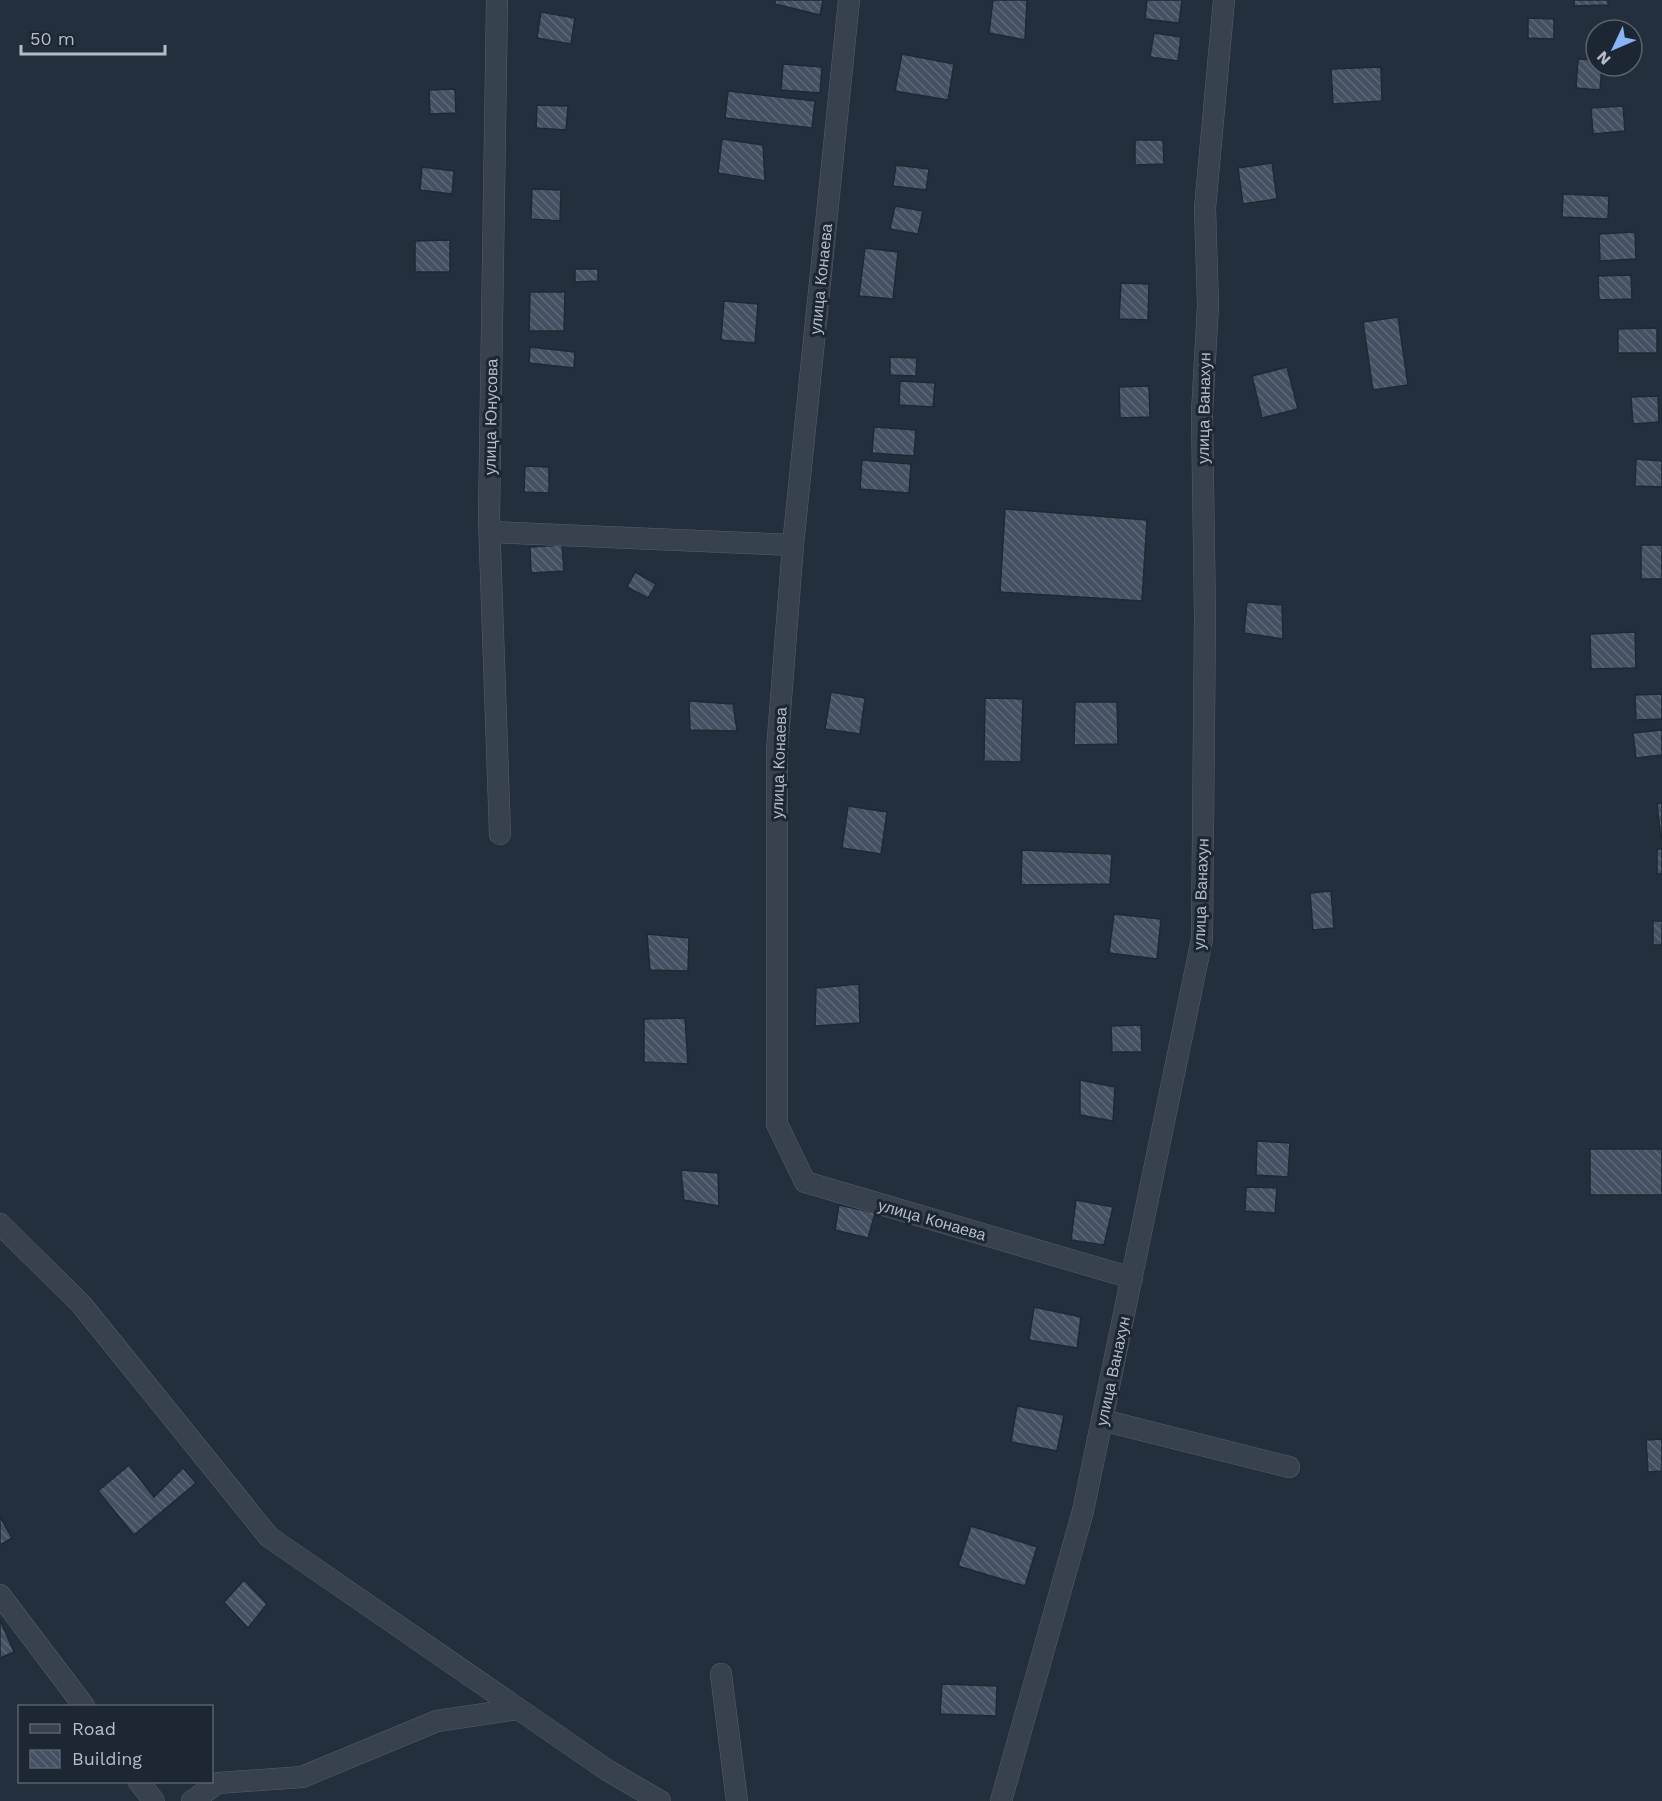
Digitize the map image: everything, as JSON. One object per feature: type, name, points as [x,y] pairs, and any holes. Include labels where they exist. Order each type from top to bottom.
[{"type":"street","name":"улица Юнусова","points":[[497,0],[490,532],[500,834]]},
{"type":"street","name":"улица Конаева","points":[[849,0],[794,545],[777,750],[777,1124],[805,1182],[1132,1278]]},
{"type":"street","name":"улица Ванахун","points":[[1001,1801],[1083,1511],[1202,939],[1205,628],[1202,413],[1208,305],[1206,208],[1224,0]]},
{"type":"street","points":[[490,532],[794,545]]},
{"type":"street","points":[[0,1224],[81,1304],[269,1537],[607,1770],[660,1801]]},
{"type":"street","points":[[1102,1419],[1289,1467]]},
{"type":"street","points":[[0,1595],[82,1705]]},
{"type":"street","points":[[722,1674],[737,1801]]},
{"type":"street","points":[[192,1801],[218,1783],[302,1777],[437,1721],[518,1709]]},
{"type":"street","points":[[140,1783],[154,1801]]},
{"type":"building","points":[[775,0],[823,0],[820,15],[775,4]]},
{"type":"building","points":[[993,0],[1027,0],[1025,40],[989,33]]},
{"type":"building","points":[[1147,0],[1182,0],[1179,23],[1145,19]]},
{"type":"building","points":[[1574,0],[1608,0],[1608,5],[1574,6]]},
{"type":"building","points":[[541,12],[575,18],[571,44],[537,38]]},
{"type":"building","points":[[1528,18],[1554,19],[1554,39],[1528,38]]},
{"type":"building","points":[[1154,33],[1181,37],[1178,61],[1150,57]]},
{"type":"building","points":[[902,54],[954,64],[948,100],[895,91]]},
{"type":"building","points":[[1578,59],[1584,59],[1584,78],[1601,78],[1600,90],[1576,88]]},
{"type":"building","points":[[783,64],[822,67],[820,93],[781,90]]},
{"type":"building","points":[[1381,67],[1382,101],[1333,104],[1331,69]]},
{"type":"building","points":[[455,89],[456,113],[430,114],[429,90]]},
{"type":"building","points":[[728,91],[815,101],[812,128],[725,118]]},
{"type":"building","points":[[537,105],[568,106],[566,130],[536,128]]},
{"type":"building","points":[[1623,106],[1625,131],[1593,134],[1591,108]]},
{"type":"building","points":[[722,139],[763,145],[765,181],[718,173]]},
{"type":"building","points":[[1135,140],[1163,140],[1164,164],[1135,165]]},
{"type":"building","points":[[1272,163],[1277,199],[1243,204],[1238,168]]},
{"type":"building","points":[[896,165],[929,169],[926,190],[893,186]]},
{"type":"building","points":[[422,167],[454,171],[452,194],[420,190]]},
{"type":"building","points":[[532,189],[561,190],[560,221],[531,219]]},
{"type":"building","points":[[1563,194],[1609,196],[1608,219],[1562,217]]},
{"type":"building","points":[[895,206],[923,211],[918,234],[890,229]]},
{"type":"building","points":[[1635,232],[1636,259],[1600,261],[1599,234]]},
{"type":"building","points":[[450,240],[450,272],[415,272],[415,241]]},
{"type":"building","points":[[865,248],[898,252],[893,299],[859,296]]},
{"type":"building","points":[[575,269],[598,269],[598,281],[575,282]]},
{"type":"building","points":[[1631,275],[1632,299],[1599,300],[1598,276]]},
{"type":"building","points":[[1121,283],[1149,284],[1148,320],[1119,319]]},
{"type":"building","points":[[530,292],[565,292],[564,331],[529,331]]},
{"type":"building","points":[[724,301],[758,304],[755,343],[721,340]]},
{"type":"building","points":[[1398,317],[1408,385],[1373,390],[1363,322]]},
{"type":"building","points":[[1657,328],[1657,353],[1618,353],[1618,329]]},
{"type":"building","points":[[530,347],[575,352],[574,368],[529,363]]},
{"type":"building","points":[[890,357],[917,358],[916,376],[890,375]]},
{"type":"building","points":[[1287,367],[1298,409],[1262,418],[1252,376]]},
{"type":"building","points":[[900,381],[935,383],[933,407],[899,405]]},
{"type":"building","points":[[1149,386],[1150,417],[1120,418],[1119,387]]},
{"type":"building","points":[[1658,396],[1659,422],[1633,424],[1631,397]]},
{"type":"building","points":[[874,427],[916,430],[914,456],[872,453]]},
{"type":"building","points":[[1636,459],[1662,461],[1662,487],[1635,486]]},
{"type":"building","points":[[862,460],[911,464],[909,493],[860,489]]},
{"type":"building","points":[[525,466],[549,467],[549,493],[524,492]]},
{"type":"building","points":[[1005,509],[1147,520],[1142,601],[1000,592]]},
{"type":"building","points":[[562,545],[564,571],[531,573],[530,547]]},
{"type":"building","points":[[1641,545],[1662,545],[1662,579],[1641,579]]},
{"type":"building","points":[[635,572],[656,584],[648,598],[627,587]]},
{"type":"building","points":[[1247,602],[1282,605],[1283,639],[1244,633]]},
{"type":"building","points":[[1635,632],[1636,668],[1591,669],[1590,634]]},
{"type":"building","points":[[831,692],[865,698],[860,734],[825,729]]},
{"type":"building","points":[[1662,694],[1662,719],[1636,720],[1635,695]]},
{"type":"building","points":[[985,698],[1023,699],[1021,762],[984,761]]},
{"type":"building","points":[[689,701],[733,704],[737,731],[690,730]]},
{"type":"building","points":[[1075,702],[1117,702],[1118,744],[1074,745]]},
{"type":"building","points":[[1662,730],[1662,755],[1636,758],[1633,733]]},
{"type":"building","points":[[1662,803],[1662,839],[1661,839],[1657,804]]},
{"type":"building","points":[[848,806],[887,812],[881,854],[842,848]]},
{"type":"building","points":[[1657,849],[1662,849],[1662,874],[1657,874]]},
{"type":"building","points":[[1022,850],[1112,854],[1110,884],[1021,885]]},
{"type":"building","points":[[1331,891],[1334,928],[1313,930],[1310,893]]},
{"type":"building","points":[[1114,914],[1161,919],[1157,959],[1109,953]]},
{"type":"building","points":[[1653,921],[1662,921],[1662,945],[1653,945]]},
{"type":"building","points":[[647,934],[689,938],[688,971],[650,970]]},
{"type":"building","points":[[859,984],[860,1023],[815,1026],[816,988]]},
{"type":"building","points":[[685,1018],[688,1064],[644,1062],[644,1019]]},
{"type":"building","points":[[1141,1025],[1142,1052],[1112,1052],[1111,1026]]},
{"type":"building","points":[[1080,1080],[1115,1087],[1113,1121],[1080,1115]]},
{"type":"building","points":[[1257,1141],[1290,1143],[1288,1177],[1256,1175]]},
{"type":"building","points":[[1590,1149],[1662,1149],[1662,1195],[1590,1195]]},
{"type":"building","points":[[681,1170],[718,1173],[719,1206],[684,1200]]},
{"type":"building","points":[[1246,1187],[1277,1188],[1275,1213],[1245,1211]]},
{"type":"building","points":[[1076,1200],[1113,1207],[1104,1245],[1071,1240]]},
{"type":"building","points":[[839,1205],[875,1213],[868,1238],[835,1230]]},
{"type":"building","points":[[1034,1307],[1081,1317],[1077,1348],[1029,1340]]},
{"type":"building","points":[[1017,1406],[1064,1415],[1057,1451],[1011,1442]]},
{"type":"building","points":[[1662,1439],[1662,1471],[1648,1472],[1646,1440]]},
{"type":"building","points":[[129,1465],[154,1497],[183,1468],[196,1483],[134,1535],[98,1491]]},
{"type":"building","points":[[0,1517],[12,1538],[0,1545]]},
{"type":"building","points":[[971,1526],[1037,1547],[1025,1586],[958,1566]]},
{"type":"building","points":[[244,1580],[267,1604],[248,1628],[224,1602]]},
{"type":"building","points":[[0,1620],[14,1652],[0,1658]]},
{"type":"building","points":[[942,1684],[997,1686],[996,1716],[940,1714]]}]
